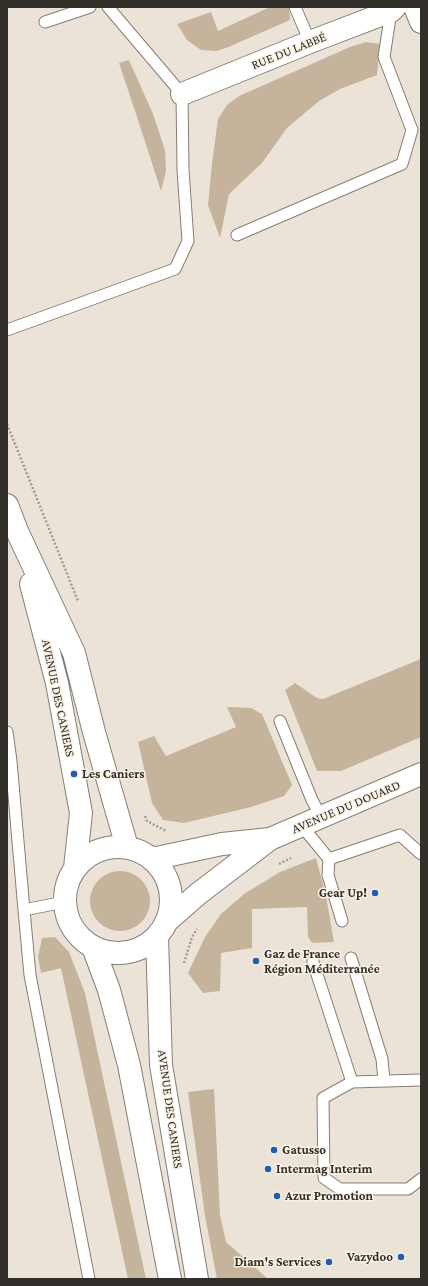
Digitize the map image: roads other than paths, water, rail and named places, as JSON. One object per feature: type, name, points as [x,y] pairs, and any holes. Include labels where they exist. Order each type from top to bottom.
[{"type":"street","points":[[415,7],[421,22]]},
{"type":"street","name":"RUE DU LABBÉ","points":[[182,94],[393,9]]},
{"type":"street","name":"AVENUE DES CANIERS","points":[[7,505],[17,531],[74,653],[94,732],[127,847]]},
{"type":"street","name":"AVENUE DES CANIERS","points":[[17,531],[57,683],[81,813],[75,868]]},
{"type":"street","name":"AVENUE DU DOUARD","points":[[161,929],[198,894],[270,839],[421,774]]},
{"type":"street","name":"AVENUE DU DOUARD","points":[[152,859],[222,844],[270,839]]},
{"type":"street","points":[[113,847],[127,847],[152,859],[163,872],[170,888],[170,909],[161,929],[143,947],[126,953],[109,953],[92,947],[78,936],[68,920],[64,902],[67,884],[75,868],[86,857],[98,850],[113,847]]},
{"type":"street","name":"AVENUE DES CANIERS","points":[[161,929],[162,1065],[197,1279]]},
{"type":"street","points":[[92,947],[109,990],[129,1065],[170,1279]]},
{"type":"lane","points":[[45,22],[90,7]]},
{"type":"lane","points":[[7,330],[175,269],[188,241],[183,170],[182,94],[108,7]]},
{"type":"lane","points":[[295,7],[310,42]]},
{"type":"lane","points":[[237,235],[402,164],[412,130],[384,57],[393,9]]},
{"type":"lane","points":[[280,721],[312,800],[321,817]]},
{"type":"lane","points":[[7,732],[11,761],[30,975],[89,1279]]},
{"type":"lane","points":[[301,825],[329,859],[328,875],[342,921]]},
{"type":"lane","points":[[329,859],[400,835],[421,854]]},
{"type":"lane","points":[[24,910],[64,902]]},
{"type":"lane","points":[[351,958],[382,1059],[384,1081]]},
{"type":"lane","points":[[313,962],[352,1082]]},
{"type":"lane","points":[[421,1080],[352,1082],[323,1098],[324,1178],[340,1189],[408,1189],[421,1179]]},
{"type":"place","name":"Les Caniers","points":[[74,774]]},
{"type":"place","name":"Gear Up!","points":[[375,893]]},
{"type":"place","name":"Gaz de France Région Méditerranée","points":[[256,961]]},
{"type":"place","name":"Gatusso","points":[[274,1150]]},
{"type":"place","name":"Intermag Interim","points":[[268,1169]]},
{"type":"place","name":"Azur Promotion","points":[[277,1196]]},
{"type":"place","name":"Vazydoo","points":[[401,1257]]},
{"type":"place","name":"Diam's Services","points":[[329,1262]]}]
